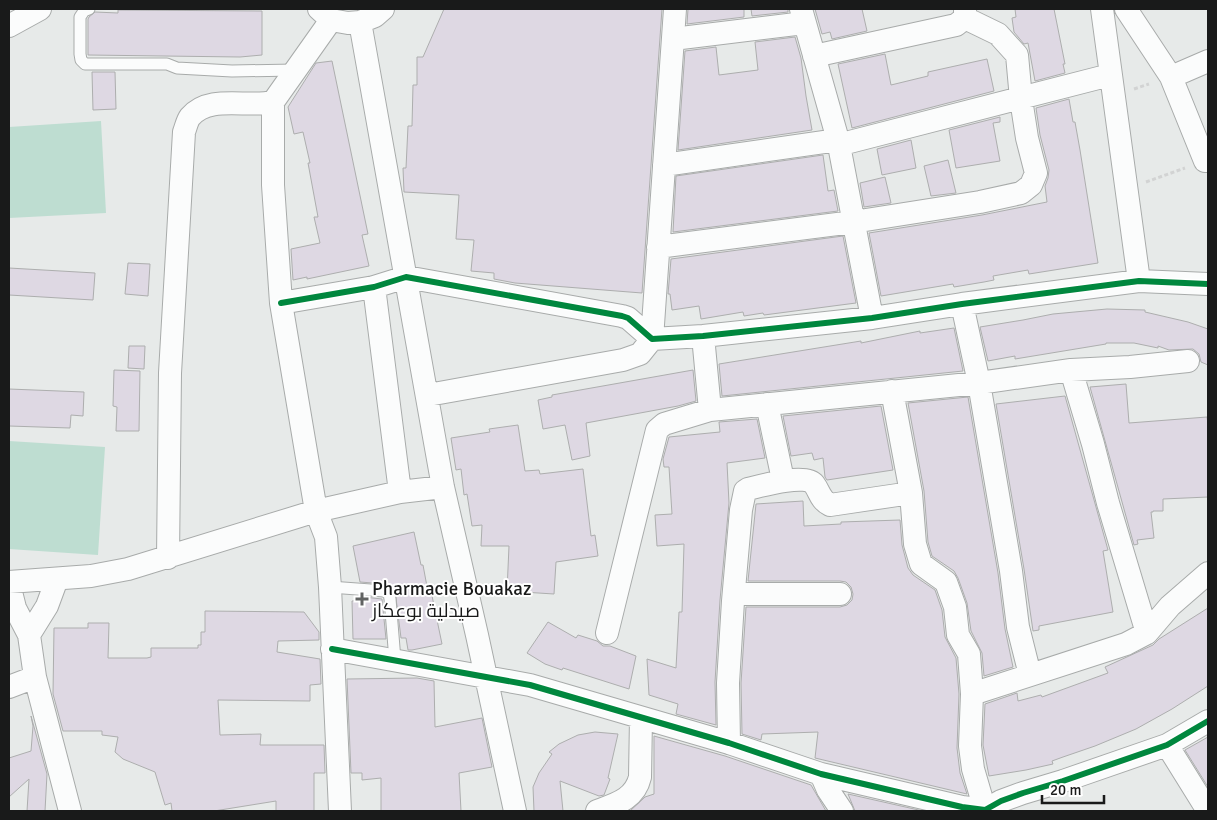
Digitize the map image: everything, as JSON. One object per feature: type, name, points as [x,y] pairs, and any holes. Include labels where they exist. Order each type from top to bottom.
[{"type":"street","points":[[9,26],[40,9]]},
{"type":"street","points":[[340,811],[326,537],[316,511],[281,303],[273,185],[273,102],[295,70],[325,14],[348,23],[360,22],[375,16],[384,9]]},
{"type":"street","points":[[428,395],[623,360],[640,354],[652,339],[675,9]]},
{"type":"street","points":[[1102,9],[1139,281]]},
{"type":"street","points":[[1126,9],[1171,77],[1207,160]]},
{"type":"street","points":[[658,247],[853,222],[980,202],[1021,193],[1031,185],[1036,173],[1021,99],[1017,55],[998,34],[965,13],[956,25],[814,56]]},
{"type":"street","points":[[673,39],[803,16],[838,143],[872,318]]},
{"type":"street","points":[[360,22],[443,486],[515,811]]},
{"type":"street","points":[[1171,77],[1208,61]]},
{"type":"street","points":[[664,165],[838,143],[1021,99],[1112,86]]},
{"type":"street","points":[[168,558],[170,373],[184,132],[189,118],[200,109],[211,105],[262,105],[273,102]]},
{"type":"street","points":[[281,303],[374,287],[406,277],[622,316],[628,318],[652,339],[703,336],[872,318],[962,304],[1139,281],[1208,284]]},
{"type":"street","points":[[374,287],[400,492]]},
{"type":"street","points":[[962,304],[979,383],[1011,571],[1018,627],[1030,675]]},
{"type":"street","points":[[703,336],[710,410]]},
{"type":"street","points":[[607,633],[657,430],[664,424],[710,410],[979,383],[1070,370],[1130,367],[1188,361]]},
{"type":"street","points":[[1070,370],[1147,632]]},
{"type":"street","points":[[892,392],[911,493],[915,544],[921,564],[946,582],[955,607],[958,635],[968,654],[972,694],[970,746],[973,769],[989,811]]},
{"type":"street","points":[[767,404],[783,480]]},
{"type":"street","points":[[729,743],[728,682],[741,510],[745,492],[748,489],[783,480],[812,481],[825,503],[830,505],[911,493]]},
{"type":"street","points":[[68,810],[36,677],[29,635],[15,608],[9,583],[91,576],[128,569],[316,511],[400,492],[443,486]]},
{"type":"street","points":[[972,694],[1126,644],[1147,632],[1170,606],[1208,573]]},
{"type":"street","points":[[29,635],[47,606],[57,579]]},
{"type":"street","points":[[734,594],[840,594]]},
{"type":"street","points":[[332,649],[530,685],[729,743],[821,774],[962,807],[989,811],[1001,801],[1166,745],[1208,721]]},
{"type":"street","points":[[9,687],[36,677]]},
{"type":"street","points":[[597,811],[626,800],[638,785],[640,777],[641,718]]},
{"type":"street","points":[[1166,745],[1208,811]]},
{"type":"street","points":[[821,774],[828,790],[842,811]]},
{"type":"lane","points":[[89,9],[80,16],[80,54],[81,60],[85,64],[167,64],[177,68],[232,71],[295,70]]},
{"type":"lane","points":[[330,587],[384,591],[389,594],[395,660]]},
{"type":"path","points":[[1112,86],[1171,77]]},
{"type":"path","points":[[1127,188],[1207,160]]},
{"type":"green space","points":[[101,121],[106,213],[9,218],[9,127]]},
{"type":"green space","points":[[9,441],[105,447],[98,555],[9,549]]},
{"type":"building","points":[[444,9],[662,9],[642,293],[515,283],[494,279],[494,273],[471,271],[474,240],[456,239],[459,195],[404,192],[403,168],[406,168],[408,126],[412,126],[413,85],[417,85],[417,57],[423,57]]},
{"type":"building","points":[[688,9],[744,9],[744,17],[687,24]]},
{"type":"building","points":[[751,9],[788,9],[788,12],[752,16]]},
{"type":"building","points":[[815,9],[862,9],[867,31],[832,39],[830,32],[822,34]]},
{"type":"building","points":[[1015,9],[1054,9],[1065,64],[1063,64],[1065,73],[1035,81],[1028,43],[1024,44],[1014,32],[1012,18],[1016,17]]},
{"type":"building","points":[[118,10],[262,11],[262,55],[240,57],[88,55],[89,17],[95,12],[118,13]]},
{"type":"building","points":[[795,37],[801,58],[812,130],[678,150],[685,51],[716,47],[719,75],[758,70],[755,42]]},
{"type":"building","points":[[885,54],[891,85],[928,76],[928,72],[987,59],[994,91],[852,128],[838,64]]},
{"type":"building","points":[[332,61],[368,234],[362,235],[369,266],[307,279],[307,277],[293,280],[291,249],[320,243],[314,217],[318,217],[308,163],[310,163],[303,132],[294,134],[288,107],[316,63]]},
{"type":"building","points":[[92,72],[115,72],[116,109],[93,110]]},
{"type":"building","points":[[1069,99],[1080,150],[1098,263],[1029,274],[1028,270],[993,276],[994,280],[984,282],[954,287],[953,284],[881,296],[869,233],[982,215],[1047,202],[1045,186],[1049,170],[1040,135],[1036,108]]},
{"type":"building","points":[[1000,117],[1000,122],[993,123],[1000,161],[956,168],[949,130]]},
{"type":"building","points":[[911,140],[916,168],[882,175],[877,149]]},
{"type":"building","points":[[823,155],[828,191],[834,190],[838,211],[673,232],[676,176]]},
{"type":"building","points":[[948,160],[956,193],[931,196],[924,166]]},
{"type":"building","points":[[885,177],[891,203],[864,207],[860,183]]},
{"type":"building","points":[[843,236],[856,303],[764,315],[763,313],[744,316],[743,312],[701,319],[699,306],[672,310],[670,294],[668,294],[671,259]]},
{"type":"building","points":[[128,263],[150,264],[148,296],[125,294]]},
{"type":"building","points":[[9,268],[95,273],[93,300],[9,295]]},
{"type":"building","points":[[1107,309],[1145,310],[1145,312],[1188,322],[1208,329],[1208,365],[1201,362],[1199,354],[1193,349],[1169,350],[1158,346],[1158,348],[1134,343],[1106,343],[1015,359],[1015,356],[988,361],[980,327],[1053,314]]},
{"type":"building","points":[[954,328],[963,371],[722,396],[719,364],[861,341],[861,343],[920,331],[920,333]]},
{"type":"building","points":[[129,346],[145,346],[144,369],[128,368]]},
{"type":"building","points":[[114,370],[140,371],[139,431],[116,431],[117,407],[113,406]]},
{"type":"building","points":[[693,370],[696,401],[586,423],[590,456],[572,460],[565,425],[543,429],[538,400],[552,397],[552,395]]},
{"type":"building","points":[[1126,384],[1129,423],[1207,417],[1208,424],[1208,497],[1163,499],[1163,511],[1151,512],[1154,538],[1137,540],[1138,544],[1134,545],[1090,387]]},
{"type":"building","points":[[9,389],[84,392],[83,416],[71,415],[70,428],[9,426]]},
{"type":"building","points":[[1065,396],[1108,550],[1103,551],[1113,612],[1039,626],[1039,630],[1033,631],[996,404]]},
{"type":"building","points":[[968,397],[998,573],[1005,629],[1013,667],[984,676],[982,653],[971,631],[967,603],[958,578],[954,571],[932,556],[928,542],[924,491],[908,403]]},
{"type":"building","points":[[881,406],[893,470],[827,480],[823,458],[814,460],[812,453],[791,456],[783,416]]},
{"type":"building","points":[[757,419],[765,458],[727,463],[729,503],[715,682],[716,725],[676,714],[678,704],[649,695],[647,659],[676,668],[679,612],[682,612],[684,544],[657,546],[655,515],[672,514],[669,467],[664,467],[663,459],[669,437],[720,432],[719,422]]},
{"type":"building","points":[[518,425],[525,471],[539,470],[540,474],[583,469],[591,536],[595,535],[598,556],[556,562],[554,594],[507,591],[509,546],[481,546],[482,525],[472,526],[467,494],[464,495],[461,469],[456,470],[451,438],[490,432],[489,429]]},
{"type":"building","points":[[803,501],[804,526],[841,524],[841,522],[900,520],[902,545],[908,568],[913,575],[935,590],[942,610],[945,637],[956,658],[959,694],[957,748],[960,773],[967,794],[815,758],[818,732],[762,734],[761,740],[742,734],[741,683],[746,607],[840,607],[847,605],[852,600],[851,587],[846,582],[748,581],[756,504]]},
{"type":"building","points":[[414,532],[428,592],[431,591],[442,644],[408,650],[406,638],[401,638],[395,590],[385,584],[360,582],[353,546]]},
{"type":"building","points":[[364,597],[382,599],[386,639],[353,639],[352,601],[364,600]]},
{"type":"building","points":[[1208,608],[1208,686],[1136,729],[1052,761],[1053,764],[989,776],[983,745],[985,704],[1017,693],[1018,701],[1041,695],[1042,697],[1108,673],[1105,667],[1153,645],[1159,639]]},
{"type":"building","points":[[205,611],[304,612],[319,632],[319,640],[278,641],[277,652],[320,659],[321,684],[310,685],[310,701],[218,700],[220,735],[261,734],[260,745],[324,745],[325,773],[314,773],[314,811],[276,811],[276,801],[214,811],[172,811],[171,803],[165,805],[155,772],[123,759],[115,752],[118,737],[102,735],[102,731],[63,731],[53,694],[54,628],[88,628],[88,623],[109,623],[108,658],[147,658],[151,657],[151,648],[198,648],[198,645],[201,645],[201,632],[205,632]]},
{"type":"building","points":[[548,622],[576,638],[578,635],[597,641],[603,646],[610,646],[636,656],[629,689],[545,664],[527,653]]},
{"type":"building","points":[[417,678],[434,681],[435,727],[482,718],[492,767],[459,773],[461,811],[381,811],[381,778],[362,780],[362,773],[351,773],[347,679]]},
{"type":"building","points":[[31,716],[47,774],[45,811],[27,811],[29,779],[9,797],[9,758],[31,751],[33,726]]},
{"type":"building","points":[[595,732],[618,734],[608,778],[610,779],[604,795],[599,796],[560,781],[563,811],[534,811],[533,787],[539,773],[552,754],[549,752],[559,744],[578,735]]},
{"type":"building","points":[[654,736],[725,756],[811,785],[826,811],[630,811],[645,797],[654,794]]},
{"type":"building","points":[[1208,737],[1208,787],[1185,750]]},
{"type":"building","points":[[848,794],[923,811],[855,811]]},
{"type":"cycle path","points":[[281,303],[374,287],[406,277],[622,316],[628,318],[652,339],[703,336],[872,318],[962,304],[1139,281],[1208,284]]},
{"type":"cycle path","points":[[332,649],[530,685],[729,743],[821,774],[962,807],[985,810],[1001,801],[1023,793],[1167,745],[1208,721]]},
{"type":"place","name":"Pharmacie Bouakaz صيدلية بوعكاز","points":[[362,599]]}]
